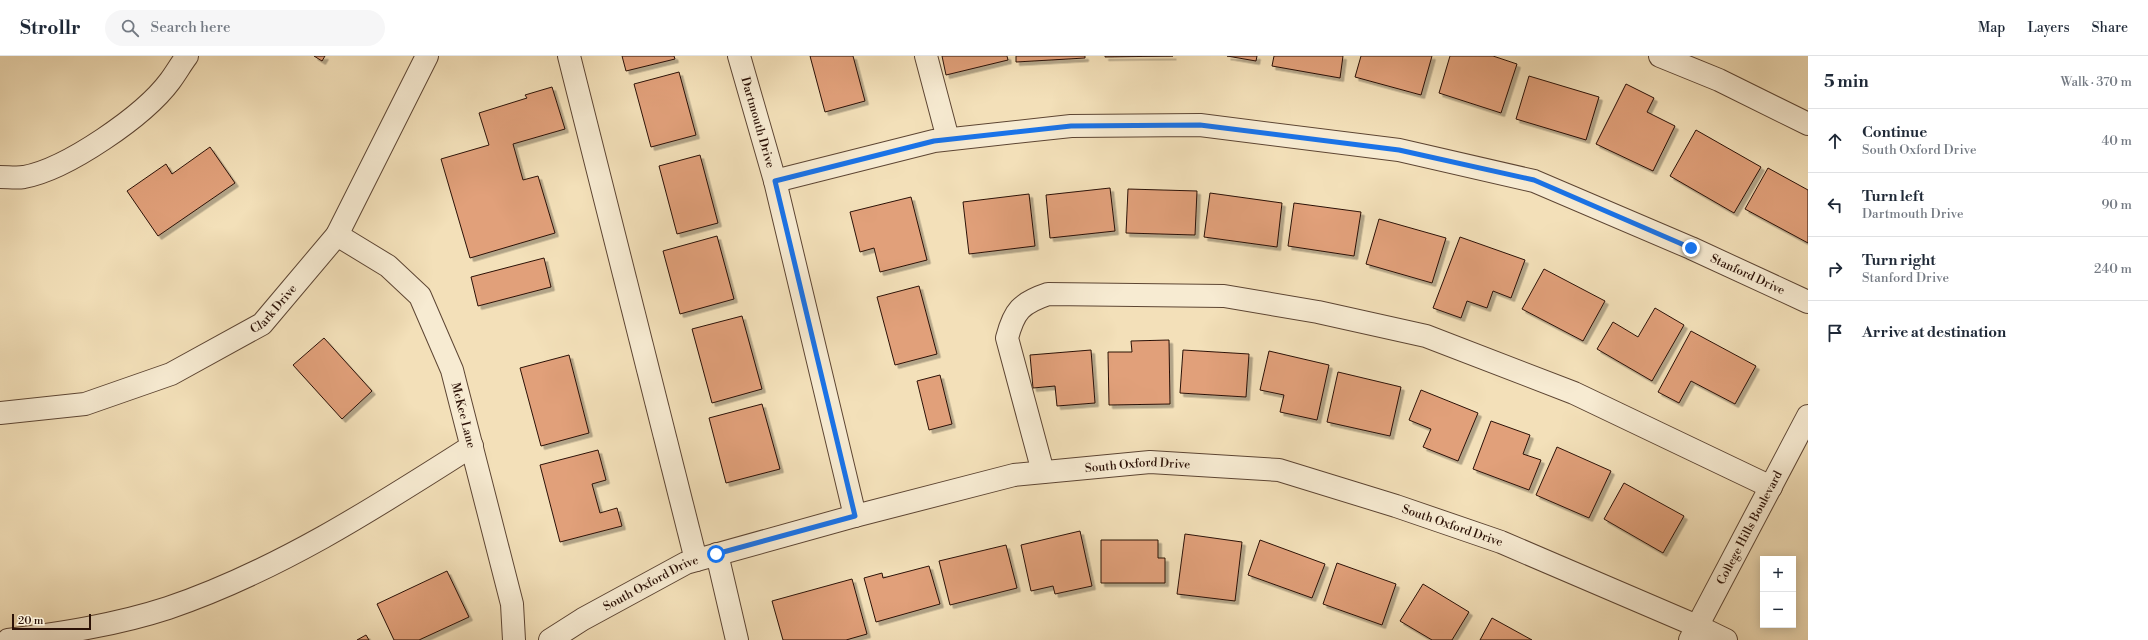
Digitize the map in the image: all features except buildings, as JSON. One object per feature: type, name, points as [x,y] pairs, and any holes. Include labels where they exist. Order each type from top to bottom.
[{"type":"street","points":[[0,177],[23,177],[53,169],[92,146],[130,121],[169,82],[187,56]]},
{"type":"street","name":"Clark Drive","points":[[0,413],[85,404],[171,374],[262,324],[337,235],[427,56]]},
{"type":"street","points":[[569,56],[706,557],[737,640]]},
{"type":"street","name":"Dartmouth Drive","points":[[738,56],[775,181],[855,516]]},
{"type":"street","points":[[926,56],[948,139]]},
{"type":"street","points":[[1660,56],[1719,80],[1808,124]]},
{"type":"street","name":"Stanford Drive","points":[[775,181],[934,141],[948,139],[1071,126],[1200,125],[1399,150],[1534,180],[1691,248],[1808,302]]},
{"type":"street","name":"McKee Lane","points":[[337,235],[388,266],[420,296],[452,370],[512,604],[514,640]]},
{"type":"street","points":[[1043,472],[1007,338],[1012,319],[1021,308],[1032,300],[1048,294],[1224,296],[1318,312],[1426,336],[1574,393],[1770,487]]},
{"type":"street","name":"College Hills Boulevard","points":[[1694,633],[1808,416]]},
{"type":"street","points":[[8,640],[78,631],[167,608],[236,581],[350,524],[472,446]]},
{"type":"street","name":"South Oxford Drive","points":[[550,640],[590,615],[686,563],[706,557],[855,516],[1014,475],[1150,462],[1279,470],[1396,506],[1501,542],[1694,633],[1726,640]]},
{"type":"route","points":[[716,554],[855,516],[775,181],[934,141],[1071,126],[1200,125],[1399,150],[1534,180],[1691,248]]}]
